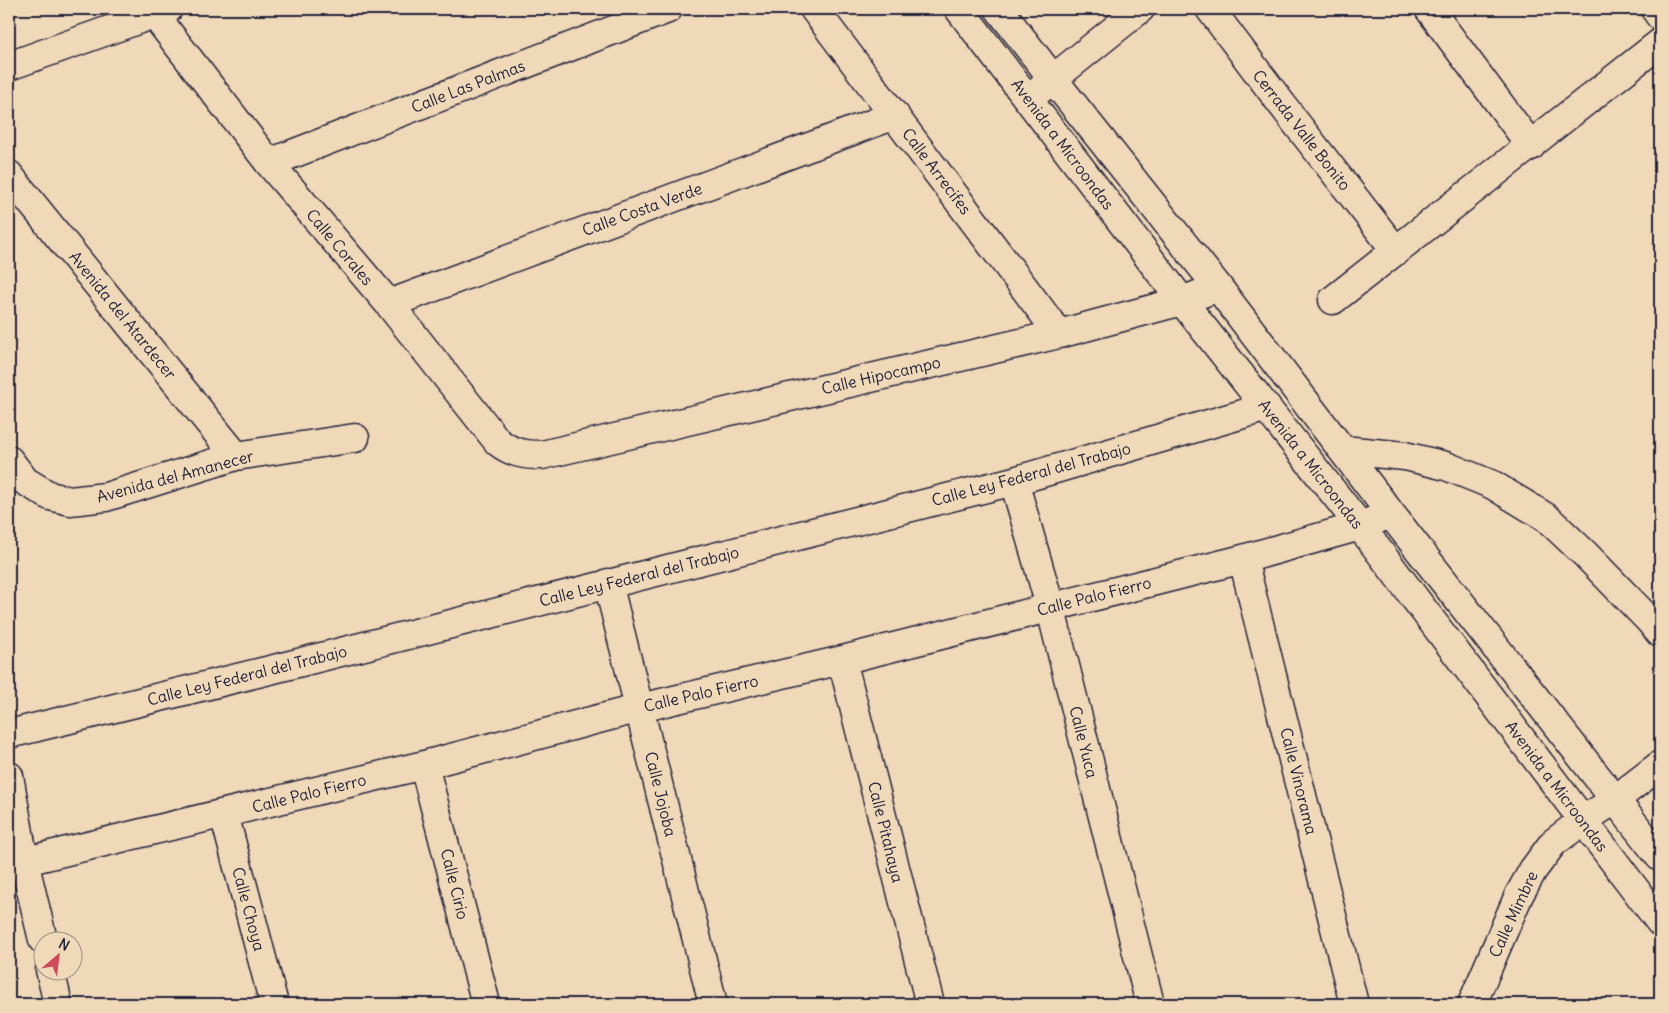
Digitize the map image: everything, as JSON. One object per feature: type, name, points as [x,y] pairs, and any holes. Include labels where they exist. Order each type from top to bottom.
[{"type":"street","name":"Calle Las Palmas","points":[[269,163],[668,9]]},
{"type":"street","name":"Calle Arrecifes","points":[[814,9],[1059,334]]},
{"type":"street","name":"Avenida a Microondas","points":[[959,9],[1182,301],[1360,526],[1660,922]]},
{"type":"street","name":"Avenida a Microondas","points":[[999,9],[1218,287],[1392,514],[1660,857]]},
{"type":"street","points":[[1028,99],[1140,9]]},
{"type":"street","name":"Cerrada Valle Bonito","points":[[1210,9],[1396,251]]},
{"type":"street","points":[[1429,9],[1531,146]]},
{"type":"street","points":[[1655,9],[1660,16]]},
{"type":"street","name":"Calle Corales","points":[[161,11],[269,163],[389,304],[498,442],[516,453],[542,455]]},
{"type":"street","points":[[9,66],[161,11]]},
{"type":"street","points":[[1333,300],[1660,43]]},
{"type":"street","name":"Calle Costa Verde","points":[[389,304],[895,115]]},
{"type":"street","name":"Avenida del Atardecer","points":[[9,175],[236,456]]},
{"type":"street","name":"Calle Hipocampo","points":[[542,455],[1059,334],[1182,301],[1218,287]]},
{"type":"street","name":"Calle Ley Federal del Trabajo","points":[[9,734],[274,669],[1014,481],[1267,407]]},
{"type":"street","name":"Avenida del Amanecer","points":[[9,460],[25,481],[50,496],[70,501],[106,497],[236,456],[355,438]]},
{"type":"street","points":[[1343,450],[1405,456],[1446,466],[1493,485],[1547,518],[1586,554],[1660,633]]},
{"type":"street","name":"Calle Yuca","points":[[1014,481],[1050,606],[1150,1004]]},
{"type":"street","name":"Calle Palo Fierro","points":[[17,863],[424,765],[640,708],[842,660],[1050,606],[1243,559],[1360,526],[1392,514]]},
{"type":"street","name":"Calle Vinorama","points":[[1243,559],[1354,1004]]},
{"type":"street","name":"Calle Jojoba","points":[[608,583],[713,1004]]},
{"type":"street","name":"Calle Pitahaya","points":[[842,660],[930,1004]]},
{"type":"street","name":"Calle Cirio","points":[[424,765],[486,1004]]},
{"type":"street","name":"Calle Mimbre","points":[[1472,1004],[1519,895],[1532,870],[1553,843],[1582,820],[1616,799],[1660,765]]},
{"type":"street","points":[[9,776],[17,863],[40,930]]},
{"type":"street","name":"Calle Choya","points":[[224,814],[274,1004]]},
{"type":"street","points":[[52,980],[58,1004]]}]
